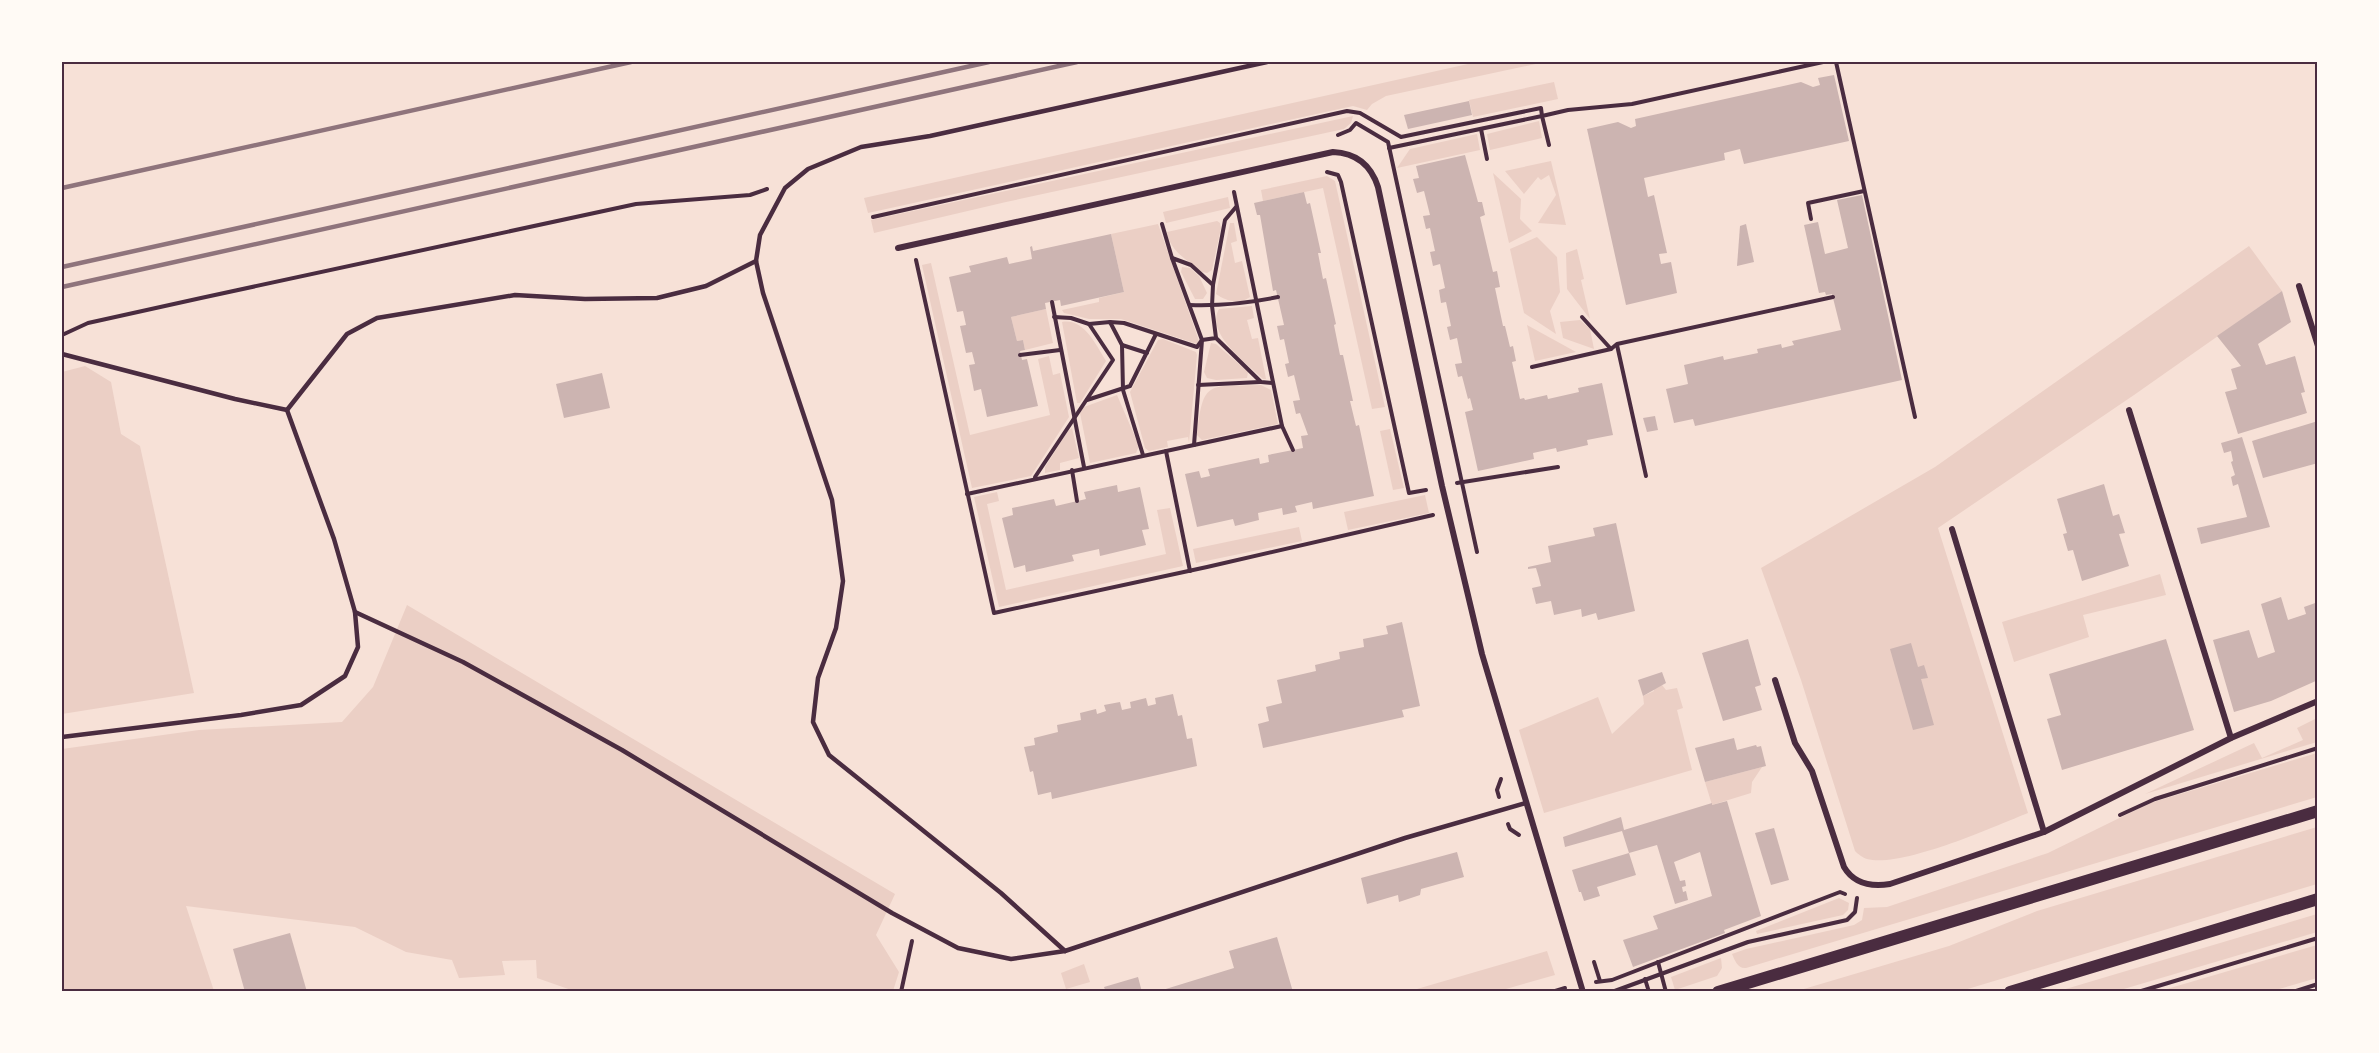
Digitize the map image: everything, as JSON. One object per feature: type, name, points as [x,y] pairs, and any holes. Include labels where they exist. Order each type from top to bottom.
[{"type":"main road","points":[[1718,992],[2318,811]]},
{"type":"main road","points":[[2010,992],[2318,899]]},
{"type":"street","points":[[898,248],[1333,152],[1363,161],[1374,174],[1378,187],[1440,475],[1482,654],[1583,992]]},
{"type":"street","points":[[2299,286],[2318,346]]},
{"type":"street","points":[[2129,410],[2231,738]]},
{"type":"street","points":[[1952,529],[2044,832]]},
{"type":"street","points":[[1775,680],[1795,743],[1812,771],[1844,867],[1857,881],[1877,886],[1890,885],[2044,832],[2231,738],[2318,701]]},
{"type":"lane","points":[[1065,951],[1000,893],[830,755],[813,722],[818,678],[836,628],[843,581],[832,501],[763,293],[756,261],[760,235],[785,188],[808,169],[861,147],[930,136],[1267,62]]},
{"type":"lane","points":[[287,410],[347,334],[376,318],[515,295],[585,299],[657,298],[706,286],[756,261]]},
{"type":"lane","points":[[62,354],[235,399],[287,410]]},
{"type":"lane","points":[[62,737],[241,715],[301,705],[345,676],[358,647],[355,612],[334,539],[287,410]]},
{"type":"lane","points":[[355,612],[464,662],[622,750],[958,948],[1011,959],[1065,951],[1405,838],[1526,803]]},
{"type":"path","points":[[1389,148],[1568,110],[1632,104],[1823,62]]},
{"type":"path","points":[[1836,62],[1915,417]]},
{"type":"path","points":[[873,217],[1347,111],[1360,113],[1401,136],[1541,108],[1549,145]]},
{"type":"path","points":[[1333,136],[1346,133],[1356,123],[1388,142],[1478,558]]},
{"type":"path","points":[[1481,129],[1487,159]]},
{"type":"path","points":[[1325,172],[1338,175],[1341,182],[1409,493],[1427,489]]},
{"type":"path","points":[[62,335],[88,323],[636,204],[750,195],[772,188],[785,188]]},
{"type":"path","points":[[1223,194],[1244,189]]},
{"type":"path","points":[[1811,219],[1808,203],[1864,191]]},
{"type":"path","points":[[1234,192],[1282,426],[1293,450]]},
{"type":"path","points":[[1236,206],[1225,220],[1213,285],[1212,306],[1216,338],[1261,382]]},
{"type":"path","points":[[1162,224],[1202,340],[1194,446]]},
{"type":"path","points":[[926,258],[915,260],[994,613],[1190,571],[1433,514]]},
{"type":"path","points":[[1172,258],[1191,265],[1213,285]]},
{"type":"path","points":[[1190,305],[1212,306],[1255,302],[1278,297]]},
{"type":"path","points":[[1532,367],[1611,349],[1617,344],[1833,297]]},
{"type":"path","points":[[1052,302],[1084,467]]},
{"type":"path","points":[[1054,317],[1071,318],[1089,324],[1124,323],[1197,348],[1202,340],[1216,338]]},
{"type":"path","points":[[1582,317],[1611,349]]},
{"type":"path","points":[[1110,322],[1122,345],[1123,390],[1143,455]]},
{"type":"path","points":[[1089,324],[1113,360],[1122,363]]},
{"type":"path","points":[[1087,400],[1130,386],[1156,334]]},
{"type":"path","points":[[1617,344],[1646,476]]},
{"type":"path","points":[[1122,345],[1148,353]]},
{"type":"path","points":[[1020,354],[1060,350]]},
{"type":"path","points":[[1035,478],[1113,360]]},
{"type":"path","points":[[1198,385],[1274,383]]},
{"type":"path","points":[[967,494],[1282,426]]},
{"type":"path","points":[[1166,451],[1190,571]]},
{"type":"path","points":[[1462,482],[1558,467]]},
{"type":"path","points":[[1072,470],[1077,501]]},
{"type":"path","points":[[1612,992],[1748,942],[1849,919],[1855,912],[1857,881]]},
{"type":"path","points":[[901,992],[910,945],[918,926]]},
{"type":"path","points":[[2138,992],[2318,938]]},
{"type":"path","points":[[1658,962],[1666,992]]},
{"type":"path","points":[[1645,979],[1649,992]]},
{"type":"path","points":[[2293,992],[2318,984]]},
{"type":"path","points":[[1552,992],[1563,988]]},
{"type":"shaded area","points":[[1477,62],[1545,62],[1386,96],[1372,104],[1367,110],[1353,106],[868,213],[864,198]]},
{"type":"shaded area","points":[[1554,82],[1558,99],[1473,117],[1469,100]]},
{"type":"shaded area","points":[[1353,116],[1351,123],[1344,129],[874,233],[871,220]]},
{"type":"shaded area","points":[[1539,121],[1542,138],[1490,150],[1487,134]]},
{"type":"shaded area","points":[[1477,134],[1480,150],[1397,168],[1410,149]]},
{"type":"shaded area","points":[[1551,161],[1566,225],[1538,223],[1556,195],[1549,175],[1541,180],[1538,177],[1524,194],[1505,171]]},
{"type":"shaded area","points":[[1493,173],[1521,199],[1520,219],[1532,231],[1509,243]]},
{"type":"shaded area","points":[[1327,176],[1335,181],[1385,407],[1372,409],[1323,188],[1263,201],[1261,190]]},
{"type":"shaded area","points":[[1228,197],[1230,208],[1166,223],[1163,212]]},
{"type":"shaded area","points":[[1217,221],[1221,228],[1212,270],[1207,273],[1202,272],[1175,250],[1167,232]]},
{"type":"shaded area","points":[[1230,223],[1234,223],[1237,241],[1231,243],[1235,263],[1242,261],[1250,297],[1241,301],[1224,299],[1216,294]]},
{"type":"shaded area","points":[[1158,224],[1199,341],[1197,344],[1121,319],[1089,319],[1064,313],[1062,310],[1099,302],[1099,298],[1124,292],[1111,234]]},
{"type":"shaded area","points":[[1537,237],[1557,257],[1560,292],[1550,311],[1556,334],[1524,313],[1510,249]]},
{"type":"shaded area","points":[[2249,246],[2282,291],[1938,528],[2028,813],[1948,845],[1902,858],[1883,860],[1862,857],[1855,851],[1801,680],[1761,568],[1935,467]]},
{"type":"shaded area","points":[[1577,249],[1590,319],[1567,289],[1566,253]]},
{"type":"shaded area","points":[[931,263],[970,435],[1050,415],[1038,359],[1049,356],[1053,375],[1060,373],[1069,417],[1031,476],[972,488],[922,265]]},
{"type":"shaded area","points":[[1182,267],[1190,268],[1199,276],[1207,293],[1203,299],[1195,299],[1181,272]]},
{"type":"shaded area","points":[[1252,306],[1254,318],[1247,320],[1252,339],[1258,338],[1266,379],[1263,379],[1230,348],[1218,328],[1216,319],[1219,309]]},
{"type":"shaded area","points":[[1046,309],[1053,343],[1025,350],[1023,340],[1017,341],[1011,317]]},
{"type":"shaded area","points":[[1580,320],[1590,329],[1594,349],[1563,338],[1560,322]]},
{"type":"shaded area","points":[[1062,322],[1077,324],[1083,328],[1106,361],[1080,403],[1077,403]]},
{"type":"shaded area","points":[[1527,325],[1576,352],[1535,361]]},
{"type":"shaded area","points":[[1163,339],[1196,352],[1197,355],[1189,443],[1188,437],[1167,441],[1168,447],[1149,451],[1145,448],[1130,392],[1158,340]]},
{"type":"shaded area","points":[[1211,343],[1216,344],[1248,372],[1247,378],[1216,380],[1207,378],[1204,372]]},
{"type":"shaded area","points":[[85,366],[111,382],[121,434],[140,446],[194,693],[62,714],[62,372]]},
{"type":"shaded area","points":[[1261,385],[1271,390],[1278,424],[1202,440],[1197,435],[1202,403],[1212,389]]},
{"type":"shaded area","points":[[1117,395],[1139,446],[1136,453],[1090,463],[1080,413],[1084,407]]},
{"type":"shaded area","points":[[1072,428],[1079,458],[1060,463],[1060,470],[1045,473],[1045,467]]},
{"type":"shaded area","points":[[1390,429],[1404,488],[1393,490],[1380,431]]},
{"type":"shaded area","points":[[997,492],[999,501],[987,504],[1006,590],[1166,554],[1157,510],[1170,508],[1183,566],[999,607],[974,497]]},
{"type":"shaded area","points":[[1425,495],[1429,513],[1348,530],[1344,512]]},
{"type":"shaded area","points":[[1299,527],[1302,541],[1196,563],[1193,549]]},
{"type":"shaded area","points":[[2160,574],[2166,595],[2083,615],[2089,637],[2014,662],[2002,622]]},
{"type":"shaded area","points":[[407,605],[895,894],[876,935],[899,972],[893,991],[574,991],[537,978],[536,960],[502,961],[505,975],[459,978],[452,960],[406,952],[355,927],[186,906],[214,991],[62,991],[62,749],[199,730],[342,722],[373,687]]},
{"type":"shaded area","points":[[1662,685],[1666,690],[1677,688],[1683,708],[1677,710],[1692,770],[1544,813],[1519,730],[1598,697],[1612,734],[1644,704],[1643,696],[1654,691],[1653,688]]},
{"type":"shaded area","points":[[2317,718],[2317,742],[2145,794],[2254,743],[2262,758],[2303,740],[2297,728]]},
{"type":"shaded area","points":[[2317,753],[2317,797],[1746,968],[1739,966],[1732,954],[1854,925],[1862,920],[1864,908],[1887,907],[2048,853],[2150,803]]},
{"type":"shaded area","points":[[1762,767],[1752,782],[1751,793],[1712,805],[1705,782]]},
{"type":"shaded area","points":[[2317,827],[2317,884],[1961,991],[1797,991],[1949,946],[2037,911]]},
{"type":"shaded area","points":[[1839,898],[1849,903],[1848,910],[1843,915],[1757,934],[1756,931]]},
{"type":"shaded area","points":[[2317,914],[2317,932],[2117,991],[2059,991]]},
{"type":"shaded area","points":[[2317,945],[2317,978],[2272,991],[2160,991]]},
{"type":"shaded area","points":[[1547,951],[1555,975],[1499,991],[1410,991]]},
{"type":"shaded area","points":[[1721,958],[1722,968],[1717,976],[1675,990],[1671,977]]},
{"type":"shaded area","points":[[1084,964],[1090,982],[1066,989],[1061,973]]},
{"type":"building","points":[[1834,75],[1849,141],[1744,164],[1740,149],[1724,153],[1725,160],[1644,178],[1648,197],[1654,195],[1667,253],[1659,254],[1661,264],[1671,262],[1677,293],[1626,305],[1587,129],[1618,122],[1631,128],[1636,126],[1635,119],[1801,82],[1813,87],[1820,85],[1818,78]]},
{"type":"building","points":[[1469,101],[1472,115],[1408,129],[1404,115]]},
{"type":"building","points":[[1465,155],[1478,202],[1482,202],[1485,215],[1480,217],[1493,272],[1497,271],[1500,287],[1495,288],[1503,326],[1505,326],[1510,347],[1513,346],[1516,361],[1512,362],[1520,399],[1547,395],[1548,399],[1579,392],[1578,388],[1602,383],[1613,435],[1587,440],[1588,445],[1557,452],[1556,448],[1533,453],[1534,459],[1478,471],[1465,412],[1473,410],[1462,376],[1458,377],[1455,364],[1462,363],[1457,338],[1450,340],[1447,327],[1451,326],[1446,302],[1441,303],[1439,290],[1445,288],[1440,264],[1433,266],[1430,252],[1435,251],[1430,228],[1426,229],[1423,216],[1430,215],[1424,191],[1417,193],[1413,179],[1419,178],[1416,166]]},
{"type":"building","points":[[1304,192],[1307,204],[1310,203],[1321,253],[1318,253],[1323,279],[1326,278],[1340,355],[1343,355],[1353,401],[1350,401],[1356,426],[1359,425],[1374,496],[1313,509],[1312,502],[1295,506],[1297,512],[1283,515],[1282,508],[1258,513],[1259,520],[1235,526],[1233,519],[1197,527],[1185,474],[1199,471],[1201,478],[1210,476],[1208,469],[1259,458],[1260,464],[1269,462],[1268,455],[1303,448],[1301,436],[1308,435],[1300,413],[1296,414],[1293,401],[1300,400],[1294,375],[1288,377],[1285,364],[1289,363],[1284,339],[1280,340],[1277,326],[1284,325],[1276,290],[1273,291],[1260,215],[1257,215],[1254,203]]},
{"type":"building","points":[[1862,195],[1902,380],[1695,426],[1693,419],[1674,423],[1666,389],[1688,384],[1684,365],[1723,356],[1724,360],[1758,353],[1757,349],[1781,344],[1782,348],[1794,345],[1792,341],[1841,330],[1832,294],[1819,293],[1804,225],[1818,222],[1825,254],[1848,248],[1837,200]]},
{"type":"building","points":[[1746,224],[1754,262],[1737,266],[1740,226]]},
{"type":"building","points":[[1111,234],[1124,292],[1061,306],[1060,300],[1045,303],[1046,309],[1011,317],[1017,341],[1023,340],[1025,350],[1020,351],[1022,360],[1027,359],[1038,406],[987,417],[981,389],[974,391],[969,365],[975,364],[972,352],[966,353],[960,326],[966,325],[963,311],[957,312],[949,277],[971,272],[969,266],[1007,257],[1009,264],[1032,259],[1030,247],[1032,246],[1033,251]]},
{"type":"building","points":[[2282,291],[2291,322],[2258,344],[2266,365],[2295,356],[2305,392],[2301,393],[2307,413],[2238,434],[2225,392],[2237,389],[2231,369],[2241,366],[2217,336]]},
{"type":"building","points":[[602,373],[610,408],[564,418],[556,384]]},
{"type":"building","points":[[1655,416],[1658,430],[1647,432],[1643,418]]},
{"type":"building","points":[[2318,421],[2318,463],[2263,478],[2252,441]]},
{"type":"building","points":[[2242,437],[2270,527],[2201,544],[2197,528],[2247,517],[2238,484],[2233,486],[2231,477],[2235,475],[2231,462],[2233,461],[2231,451],[2224,453],[2221,443]]},
{"type":"building","points":[[2104,484],[2113,516],[2119,514],[2125,533],[2119,534],[2129,566],[2082,581],[2073,550],[2068,551],[2063,534],[2067,533],[2057,499]]},
{"type":"building","points":[[1117,485],[1118,492],[1140,487],[1149,529],[1142,530],[1146,545],[1100,556],[1099,549],[1072,555],[1074,561],[1026,572],[1025,565],[1014,568],[1002,518],[1013,515],[1012,508],[1054,499],[1056,506],[1086,499],[1084,492]]},
{"type":"building","points":[[1616,523],[1635,611],[1598,620],[1596,613],[1582,617],[1581,609],[1554,615],[1551,601],[1536,604],[1532,588],[1541,586],[1536,568],[1528,569],[1528,567],[1551,562],[1548,546],[1595,536],[1593,528]]},
{"type":"building","points":[[2281,597],[2288,620],[2306,614],[2304,607],[2318,602],[2318,680],[2271,701],[2234,712],[2213,640],[2249,630],[2258,658],[2275,652],[2261,604]]},
{"type":"building","points":[[1402,622],[1420,706],[1402,710],[1404,717],[1263,748],[1258,724],[1269,721],[1266,707],[1282,703],[1277,680],[1316,671],[1315,665],[1340,659],[1339,652],[1364,647],[1363,639],[1388,634],[1386,626]]},
{"type":"building","points":[[1748,639],[1761,685],[1755,687],[1762,710],[1723,721],[1702,653]]},
{"type":"building","points":[[2166,639],[2194,730],[2062,770],[2047,719],[2061,715],[2049,674]]},
{"type":"building","points":[[1911,643],[1918,667],[1924,665],[1928,678],[1921,679],[1934,725],[1913,730],[1890,649]]},
{"type":"building","points":[[1662,672],[1666,683],[1643,696],[1638,680]]},
{"type":"building","points":[[1173,694],[1178,716],[1182,715],[1187,739],[1192,738],[1197,766],[1052,799],[1051,792],[1038,795],[1033,771],[1030,772],[1024,747],[1035,745],[1034,738],[1058,732],[1057,725],[1081,720],[1080,713],[1096,709],[1097,714],[1106,711],[1104,705],[1120,702],[1122,710],[1131,708],[1130,702],[1146,698],[1148,706],[1156,704],[1155,698]]},
{"type":"building","points":[[1734,738],[1737,750],[1756,745],[1761,746],[1766,766],[1705,782],[1695,748]]},
{"type":"building","points":[[1727,801],[1761,916],[1724,930],[1725,933],[1633,967],[1623,940],[1658,929],[1653,916],[1712,896],[1700,852],[1674,862],[1680,881],[1685,880],[1686,886],[1682,887],[1683,892],[1686,891],[1688,900],[1675,904],[1657,845],[1629,853],[1622,831],[1565,847],[1563,837],[1621,817],[1624,830],[1712,803],[1712,805]]},
{"type":"building","points":[[1774,828],[1789,880],[1771,885],[1755,833]]},
{"type":"building","points":[[1457,852],[1464,877],[1421,889],[1420,895],[1399,902],[1398,895],[1367,904],[1361,878]]},
{"type":"building","points":[[1629,853],[1636,875],[1597,887],[1600,896],[1584,901],[1572,870]]},
{"type":"building","points":[[290,933],[307,992],[245,992],[233,949]]},
{"type":"building","points":[[1277,937],[1293,992],[1156,992],[1234,968],[1229,951]]},
{"type":"building","points":[[1138,977],[1142,992],[1106,992],[1104,987]]},
{"type":"railway","points":[[62,188],[631,62]]},
{"type":"railway","points":[[62,267],[989,62]]},
{"type":"railway","points":[[62,287],[1077,62]]}]
